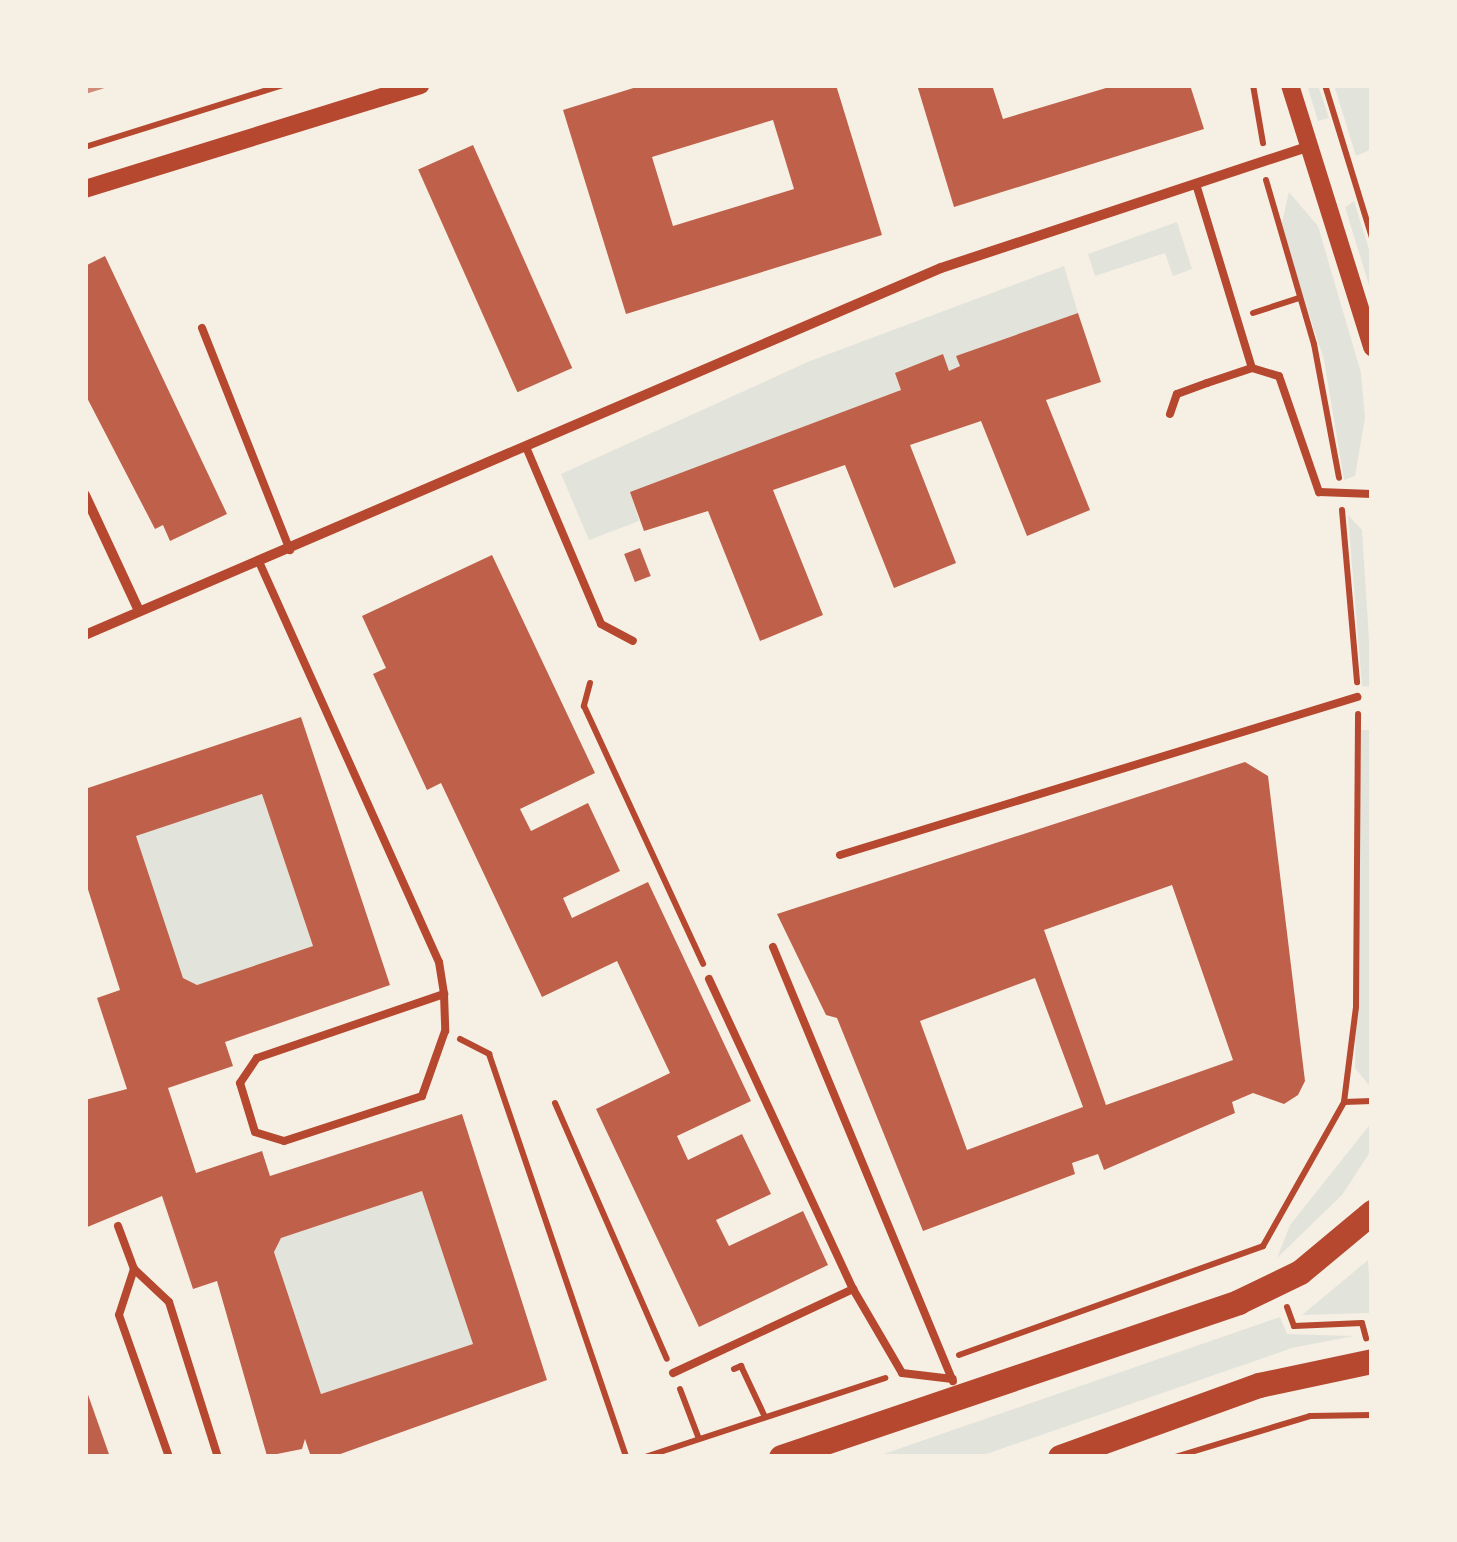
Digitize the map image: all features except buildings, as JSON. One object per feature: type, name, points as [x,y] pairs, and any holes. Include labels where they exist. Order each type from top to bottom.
[{"type":"main road","points":[[781,1457],[954,1389],[1279,1284],[1372,1212]]},
{"type":"main road","points":[[1060,1457],[1258,1384],[1372,1361]]},
{"type":"street","points":[[85,189],[420,85]]},
{"type":"street","points":[[1290,85],[1372,346]]},
{"type":"street","points":[[85,635],[260,564],[940,268],[1309,146]]},
{"type":"street","points":[[85,496],[139,611]]},
{"type":"lane","points":[[1196,184],[1252,368]]},
{"type":"lane","points":[[202,328],[290,550]]},
{"type":"lane","points":[[1170,414],[1177,394],[1252,368],[1279,376],[1313,484],[1341,498],[1372,494]]},
{"type":"lane","points":[[526,446],[601,624],[634,641]]},
{"type":"lane","points":[[260,564],[440,962],[444,994],[446,1031],[422,1096],[284,1141],[255,1132],[242,1112],[240,1083],[257,1058],[444,994]]},
{"type":"lane","points":[[840,855],[1357,696]]},
{"type":"lane","points":[[709,979],[852,1288],[902,1373],[954,1389],[950,1356],[773,947]]},
{"type":"lane","points":[[118,1226],[134,1269],[169,1302],[218,1457]]},
{"type":"lane","points":[[134,1269],[119,1315],[168,1457]]},
{"type":"lane","points":[[674,1373],[852,1288]]},
{"type":"path","points":[[85,147],[283,85]]},
{"type":"path","points":[[950,1356],[1263,1246],[1344,1102],[1356,1008],[1357,696],[1341,498],[1331,412],[1270,214],[1253,85]]},
{"type":"path","points":[[1325,85],[1372,238]]},
{"type":"path","points":[[1237,318],[1299,298]]},
{"type":"path","points":[[590,683],[584,706],[709,979]]},
{"type":"path","points":[[446,1031],[489,1054],[626,1457]]},
{"type":"path","points":[[1344,1102],[1372,1101]]},
{"type":"path","points":[[555,1104],[674,1373],[699,1440]]},
{"type":"path","points":[[1289,1312],[1294,1326],[1362,1323],[1365,1334]]},
{"type":"path","points":[[726,1373],[741,1366],[765,1417]]},
{"type":"path","points":[[645,1457],[902,1373]]},
{"type":"path","points":[[682,1394],[697,1387]]},
{"type":"path","points":[[1175,1457],[1294,1420],[1372,1414]]},
{"type":"shaded area","points":[[1307,85],[1318,85],[1329,118],[1318,121]]},
{"type":"shaded area","points":[[1334,85],[1372,85],[1372,149],[1356,156]]},
{"type":"shaded area","points":[[1289,192],[1318,226],[1361,373],[1365,418],[1355,476],[1344,480],[1324,360],[1281,227]]},
{"type":"shaded area","points":[[1354,201],[1372,259],[1372,295],[1345,207]]},
{"type":"shaded area","points":[[1177,222],[1192,269],[1173,276],[1165,253],[1095,276],[1088,254]]},
{"type":"shaded area","points":[[1064,266],[1078,313],[957,356],[960,366],[949,371],[943,355],[895,373],[901,390],[631,492],[639,521],[589,540],[561,474],[810,361]]},
{"type":"shaded area","points":[[1348,515],[1362,530],[1372,687],[1362,686]]},
{"type":"shaded area","points":[[1361,730],[1372,730],[1372,1089],[1355,1068]]},
{"type":"shaded area","points":[[262,794],[313,946],[197,985],[183,978],[136,836]]},
{"type":"shaded area","points":[[1372,1122],[1372,1149],[1342,1195],[1277,1258],[1290,1225]]},
{"type":"shaded area","points":[[422,1191],[473,1344],[321,1394],[274,1252],[281,1238]]},
{"type":"shaded area","points":[[1368,1260],[1372,1322],[1369,1313],[1302,1315]]},
{"type":"shaded area","points":[[1280,1317],[1287,1334],[1354,1336],[1292,1348],[978,1457],[875,1457]]},
{"type":"railway","points":[[85,90],[101,85]]}]
